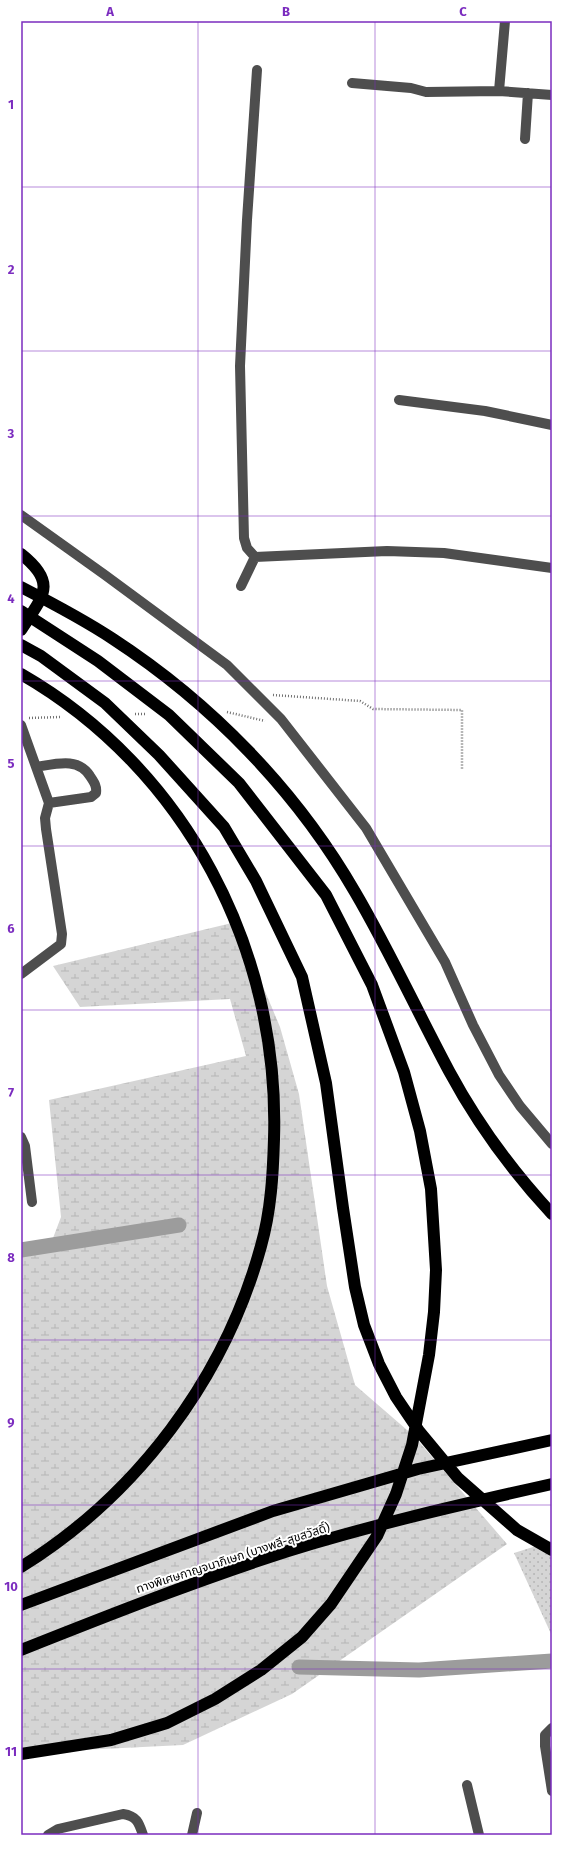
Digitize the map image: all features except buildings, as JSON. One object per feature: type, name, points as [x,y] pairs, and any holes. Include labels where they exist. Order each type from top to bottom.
[{"type":"highway","points":[[21,554],[35,568],[45,584],[43,596],[21,630]]},
{"type":"highway","points":[[21,587],[113,639],[162,674],[208,711],[246,748],[289,796],[322,840],[354,890],[386,947],[450,1072],[479,1121],[528,1188],[552,1214]]},
{"type":"highway","points":[[21,611],[98,661],[169,715],[239,783],[326,895],[372,985],[404,1072],[420,1131],[431,1189],[436,1270],[434,1312],[429,1355],[412,1445],[396,1494],[377,1536],[331,1604],[302,1637],[261,1670],[215,1699],[167,1723],[111,1740],[21,1754]]},
{"type":"highway","points":[[21,645],[41,656],[105,703],[159,755],[224,827],[256,881],[302,977],[326,1083],[343,1208],[356,1287],[364,1325],[379,1364],[396,1397],[419,1431],[458,1478],[517,1530],[552,1550]]},
{"type":"highway","points":[[21,674],[81,715],[122,751],[155,787],[203,855],[224,894],[238,927],[255,977],[266,1023],[272,1069],[275,1117],[270,1202],[262,1243],[249,1284],[216,1358],[194,1396],[168,1434],[137,1470],[107,1501],[73,1530],[21,1567]]},
{"type":"highway","points":[[21,1605],[273,1512],[418,1470],[552,1440]]},
{"type":"highway","name":"ทางพิเศษกาญจนาภิเษก (บางพลี-สุขสวัสดิ์)","points":[[21,1650],[150,1599],[288,1551],[429,1512],[552,1484]]},
{"type":"street","points":[[499,91],[505,21]]},
{"type":"street","points":[[257,70],[240,366],[244,538],[246,548],[255,557],[387,551],[444,553],[552,568]]},
{"type":"street","points":[[352,83],[411,88],[426,92],[499,91],[552,95]]},
{"type":"street","points":[[525,139],[528,93]]},
{"type":"street","points":[[399,400],[486,411],[552,425]]},
{"type":"street","points":[[21,515],[106,574],[227,665],[281,718],[366,828],[445,962],[473,1025],[499,1074],[520,1106],[552,1144]]},
{"type":"street","points":[[241,586],[255,557]]},
{"type":"street","points":[[21,726],[49,803],[46,824],[62,934],[61,944],[21,974]]},
{"type":"street","points":[[36,767],[66,763],[77,764],[86,770],[96,784],[96,793],[91,797],[49,803]]},
{"type":"street","points":[[21,1137],[25,1146],[32,1202]]},
{"type":"street","points":[[552,1728],[546,1735],[545,1746],[552,1791]]},
{"type":"street","points":[[466,1785],[479,1835]]},
{"type":"street","points":[[192,1835],[197,1813]]},
{"type":"street","points":[[48,1835],[58,1829],[123,1814],[131,1815],[138,1820],[143,1835]]},
{"type":"path","points":[[257,694],[360,700],[373,709],[462,710],[462,770]]},
{"type":"green space","points":[[236,922],[280,1027],[299,1094],[327,1286],[355,1385],[414,1436],[507,1544],[292,1694],[183,1745],[21,1753],[21,1254],[50,1246],[61,1217],[49,1100],[246,1056],[230,999],[80,1007],[53,966]]},
{"type":"green space","points":[[552,1541],[552,1636],[514,1553]]},
{"type":"waterway","points":[[21,1250],[179,1225]]},
{"type":"waterway","points":[[299,1667],[419,1670],[552,1661]]}]
